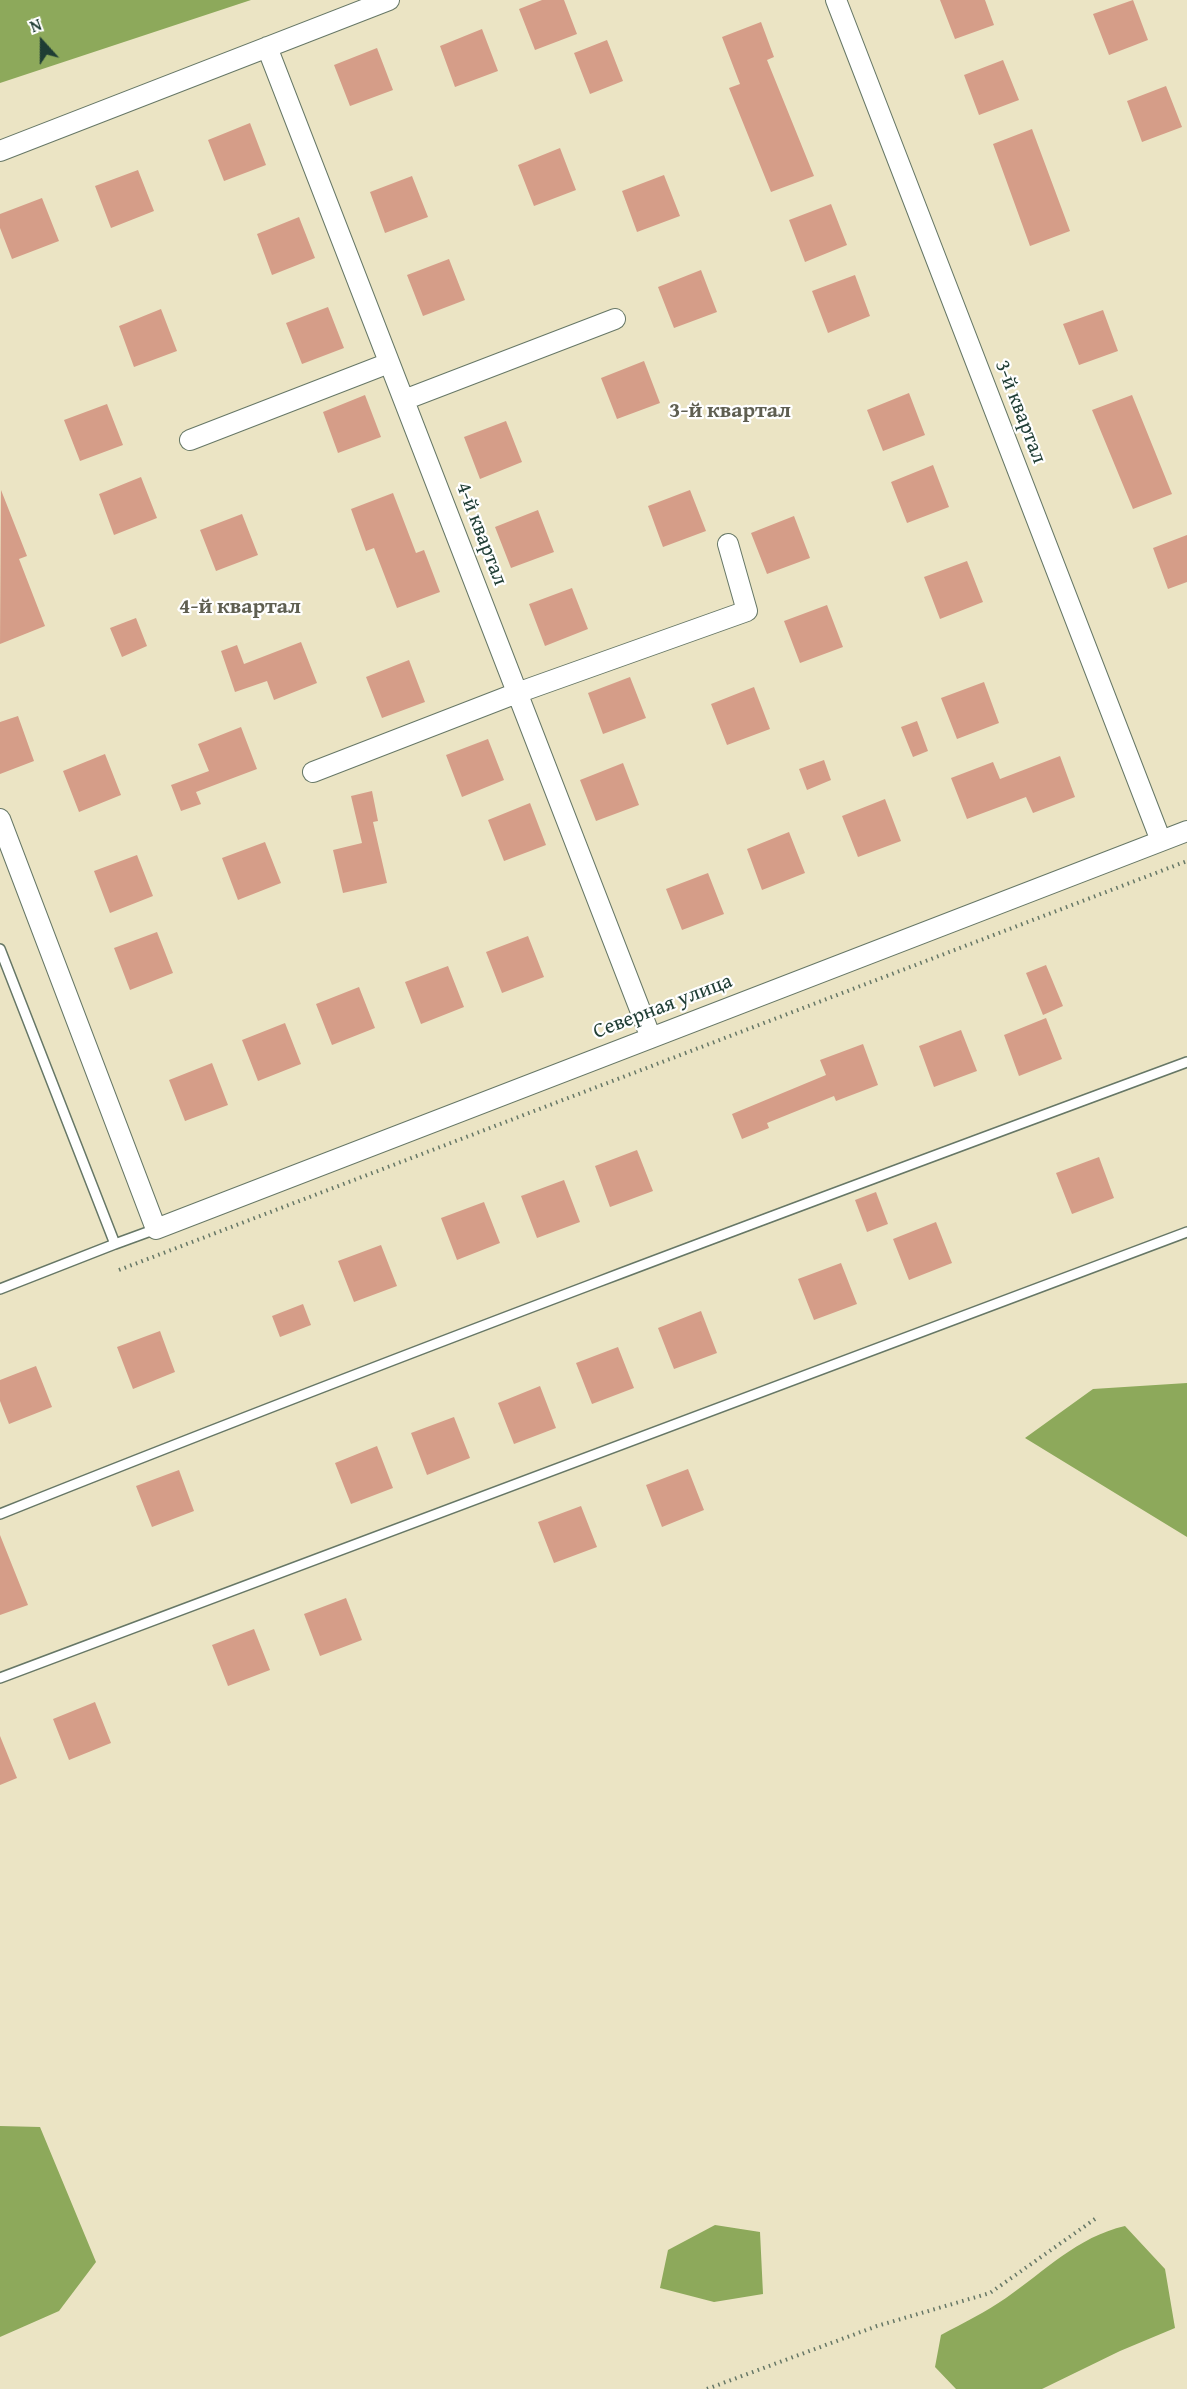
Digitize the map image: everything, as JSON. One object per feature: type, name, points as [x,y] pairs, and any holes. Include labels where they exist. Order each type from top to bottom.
[{"type":"street","points":[[0,151],[389,0]]},
{"type":"street","name":"3-й квартал","points":[[836,0],[1161,841]]},
{"type":"street","name":"4-й квартал","points":[[267,47],[651,1038]]},
{"type":"street","points":[[404,400],[615,319]]},
{"type":"street","points":[[190,440],[389,363]]},
{"type":"street","points":[[314,772],[517,693],[747,611],[728,544]]},
{"type":"street","points":[[0,819],[156,1229]]},
{"type":"street","name":"Северная улица","points":[[156,1229],[1187,831]]},
{"type":"lane","points":[[0,949],[115,1244]]},
{"type":"lane","points":[[0,1515],[341,1379],[748,1224],[1187,1062]]},
{"type":"lane","points":[[0,1289],[156,1229]]},
{"type":"lane","points":[[0,1678],[1187,1232]]},
{"type":"path","points":[[119,1270],[1187,861]]},
{"type":"path","points":[[707,2389],[877,2326],[990,2293],[1095,2219]]},
{"type":"green space","points":[[0,0],[251,0],[0,83]]},
{"type":"green space","points":[[1187,1383],[1187,1537],[1025,1438],[1093,1389]]},
{"type":"green space","points":[[0,2126],[40,2127],[96,2262],[59,2311],[0,2337]]},
{"type":"green space","points":[[715,2225],[760,2232],[763,2294],[714,2302],[660,2288],[668,2250]]},
{"type":"green space","points":[[1125,2226],[1165,2269],[1175,2328],[1120,2351],[1042,2389],[956,2389],[935,2367],[941,2335],[998,2303],[1077,2246],[1108,2231]]},
{"type":"building","points":[[542,0],[564,0],[577,34],[535,50],[519,9]]},
{"type":"building","points":[[940,0],[985,0],[994,25],[955,39]]},
{"type":"building","points":[[1133,0],[1148,40],[1109,55],[1093,14]]},
{"type":"building","points":[[761,22],[774,57],[767,60],[814,176],[771,192],[729,88],[740,84],[722,37]]},
{"type":"building","points":[[482,29],[498,71],[455,87],[440,46]]},
{"type":"building","points":[[607,40],[623,81],[590,94],[574,53]]},
{"type":"building","points":[[377,48],[393,90],[350,106],[334,65]]},
{"type":"building","points":[[1003,60],[1019,100],[979,115],[964,75]]},
{"type":"building","points":[[1166,86],[1182,127],[1142,142],[1127,101]]},
{"type":"building","points":[[250,123],[266,165],[224,181],[208,140]]},
{"type":"building","points":[[1032,129],[1070,231],[1030,246],[993,144]]},
{"type":"building","points":[[560,148],[576,190],[534,206],[518,165]]},
{"type":"building","points":[[138,170],[154,211],[111,228],[95,186]]},
{"type":"building","points":[[664,175],[680,216],[637,232],[622,191]]},
{"type":"building","points":[[412,176],[428,217],[385,233],[370,192]]},
{"type":"building","points":[[42,198],[59,241],[12,259],[0,228],[0,214]]},
{"type":"building","points":[[831,204],[847,245],[805,262],[789,220]]},
{"type":"building","points":[[299,217],[315,258],[272,275],[257,234]]},
{"type":"building","points":[[449,259],[465,300],[423,316],[407,275]]},
{"type":"building","points":[[701,270],[717,312],[674,328],[658,287]]},
{"type":"building","points":[[855,275],[870,316],[828,333],[812,291]]},
{"type":"building","points":[[328,307],[344,348],[302,364],[286,323]]},
{"type":"building","points":[[161,309],[177,351],[134,367],[119,326]]},
{"type":"building","points":[[1103,310],[1118,351],[1079,365],[1063,324]]},
{"type":"building","points":[[644,361],[660,403],[617,419],[601,378]]},
{"type":"building","points":[[909,393],[925,435],[883,451],[867,410]]},
{"type":"building","points":[[365,395],[381,437],[338,453],[323,412]]},
{"type":"building","points":[[1132,395],[1172,494],[1133,509],[1092,410]]},
{"type":"building","points":[[107,404],[123,445],[80,461],[64,420]]},
{"type":"building","points":[[506,421],[522,462],[480,479],[464,437]]},
{"type":"building","points":[[933,465],[949,507],[907,523],[891,482]]},
{"type":"building","points":[[141,477],[157,518],[114,535],[99,494]]},
{"type":"building","points":[[1,490],[27,556],[19,559],[45,626],[0,644]]},
{"type":"building","points":[[690,490],[706,531],[663,547],[648,506]]},
{"type":"building","points":[[393,493],[416,553],[424,550],[440,592],[397,608],[374,548],[366,551],[351,509]]},
{"type":"building","points":[[538,510],[554,552],[511,568],[495,527]]},
{"type":"building","points":[[242,514],[258,555],[216,571],[200,530]]},
{"type":"building","points":[[794,516],[810,558],[767,574],[751,533]]},
{"type":"building","points":[[1187,535],[1187,582],[1168,589],[1153,548]]},
{"type":"building","points":[[967,561],[983,602],[940,619],[924,577]]},
{"type":"building","points":[[572,588],[588,629],[545,646],[529,604]]},
{"type":"building","points":[[827,605],[843,647],[800,663],[784,621]]},
{"type":"building","points":[[136,618],[147,646],[122,657],[110,628]]},
{"type":"building","points":[[301,642],[317,683],[274,700],[267,681],[235,692],[221,651],[237,645],[244,664]]},
{"type":"building","points":[[409,660],[425,702],[382,718],[366,677]]},
{"type":"building","points":[[630,677],[646,718],[603,734],[588,693]]},
{"type":"building","points":[[984,682],[999,723],[957,739],[941,698]]},
{"type":"building","points":[[754,687],[770,729],[727,745],[711,704]]},
{"type":"building","points":[[18,716],[34,761],[0,774],[0,722]]},
{"type":"building","points":[[917,721],[928,751],[913,757],[901,727]]},
{"type":"building","points":[[241,727],[257,769],[196,792],[201,804],[181,811],[171,785],[209,771],[198,744]]},
{"type":"building","points":[[488,739],[504,780],[462,797],[446,755]]},
{"type":"building","points":[[105,754],[121,795],[79,812],[63,771]]},
{"type":"building","points":[[1060,756],[1075,797],[1033,813],[1026,797],[967,819],[951,778],[993,762],[1000,779]]},
{"type":"building","points":[[824,760],[831,780],[807,790],[799,769]]},
{"type":"building","points":[[623,763],[639,805],[596,821],[580,780]]},
{"type":"building","points":[[372,791],[378,821],[373,822],[387,883],[343,893],[333,850],[362,843],[351,796]]},
{"type":"building","points":[[885,799],[901,841],[858,857],[842,816]]},
{"type":"building","points":[[530,803],[546,845],[504,861],[488,820]]},
{"type":"building","points":[[789,832],[805,873],[762,890],[747,849]]},
{"type":"building","points":[[265,842],[281,883],[238,900],[222,858]]},
{"type":"building","points":[[137,855],[153,896],[110,913],[94,871]]},
{"type":"building","points":[[708,873],[724,914],[682,930],[666,889]]},
{"type":"building","points":[[157,932],[173,973],[130,990],[114,948]]},
{"type":"building","points":[[528,936],[544,977],[502,993],[486,952]]},
{"type":"building","points":[[1046,965],[1063,1006],[1043,1015],[1026,973]]},
{"type":"building","points":[[448,966],[464,1007],[421,1024],[405,982]]},
{"type":"building","points":[[359,987],[375,1028],[332,1045],[316,1004]]},
{"type":"building","points":[[1046,1018],[1062,1059],[1019,1076],[1004,1035]]},
{"type":"building","points":[[285,1023],[301,1064],[258,1081],[242,1040]]},
{"type":"building","points":[[961,1030],[977,1071],[934,1087],[919,1046]]},
{"type":"building","points":[[863,1044],[878,1085],[836,1101],[834,1096],[767,1123],[769,1128],[742,1139],[732,1114],[826,1075],[820,1060]]},
{"type":"building","points":[[212,1063],[228,1105],[185,1121],[169,1080]]},
{"type":"building","points":[[637,1150],[653,1191],[610,1207],[595,1166]]},
{"type":"building","points":[[1099,1157],[1114,1198],[1072,1214],[1056,1173]]},
{"type":"building","points":[[564,1180],[580,1222],[537,1238],[521,1196]]},
{"type":"building","points":[[876,1192],[888,1224],[867,1232],[855,1200]]},
{"type":"building","points":[[484,1202],[500,1243],[457,1260],[441,1218]]},
{"type":"building","points":[[936,1222],[952,1263],[909,1280],[893,1239]]},
{"type":"building","points":[[381,1245],[397,1286],[354,1302],[338,1261]]},
{"type":"building","points":[[841,1263],[857,1304],[814,1320],[798,1279]]},
{"type":"building","points":[[303,1304],[311,1325],[280,1337],[272,1316]]},
{"type":"building","points":[[701,1311],[717,1353],[674,1369],[658,1328]]},
{"type":"building","points":[[160,1331],[175,1372],[133,1389],[117,1347]]},
{"type":"building","points":[[618,1347],[634,1388],[592,1404],[576,1363]]},
{"type":"building","points":[[36,1366],[52,1407],[9,1424],[0,1401],[0,1380]]},
{"type":"building","points":[[540,1386],[556,1428],[514,1444],[498,1403]]},
{"type":"building","points":[[454,1417],[470,1458],[427,1475],[411,1433]]},
{"type":"building","points":[[377,1446],[393,1488],[351,1504],[335,1463]]},
{"type":"building","points":[[688,1469],[704,1510],[662,1527],[646,1485]]},
{"type":"building","points":[[179,1470],[194,1511],[152,1527],[136,1486]]},
{"type":"building","points":[[581,1506],[597,1547],[554,1563],[538,1522]]},
{"type":"building","points":[[0,1535],[28,1605],[0,1615]]},
{"type":"building","points":[[346,1598],[362,1640],[320,1656],[304,1614]]},
{"type":"building","points":[[254,1629],[270,1670],[228,1686],[212,1645]]},
{"type":"building","points":[[95,1702],[111,1743],[69,1760],[53,1719]]},
{"type":"building","points":[[0,1736],[17,1778],[0,1785]]},
{"type":"district","name":"3-й квартал","points":[[730,411]]},
{"type":"district","name":"4-й квартал","points":[[240,607]]}]
